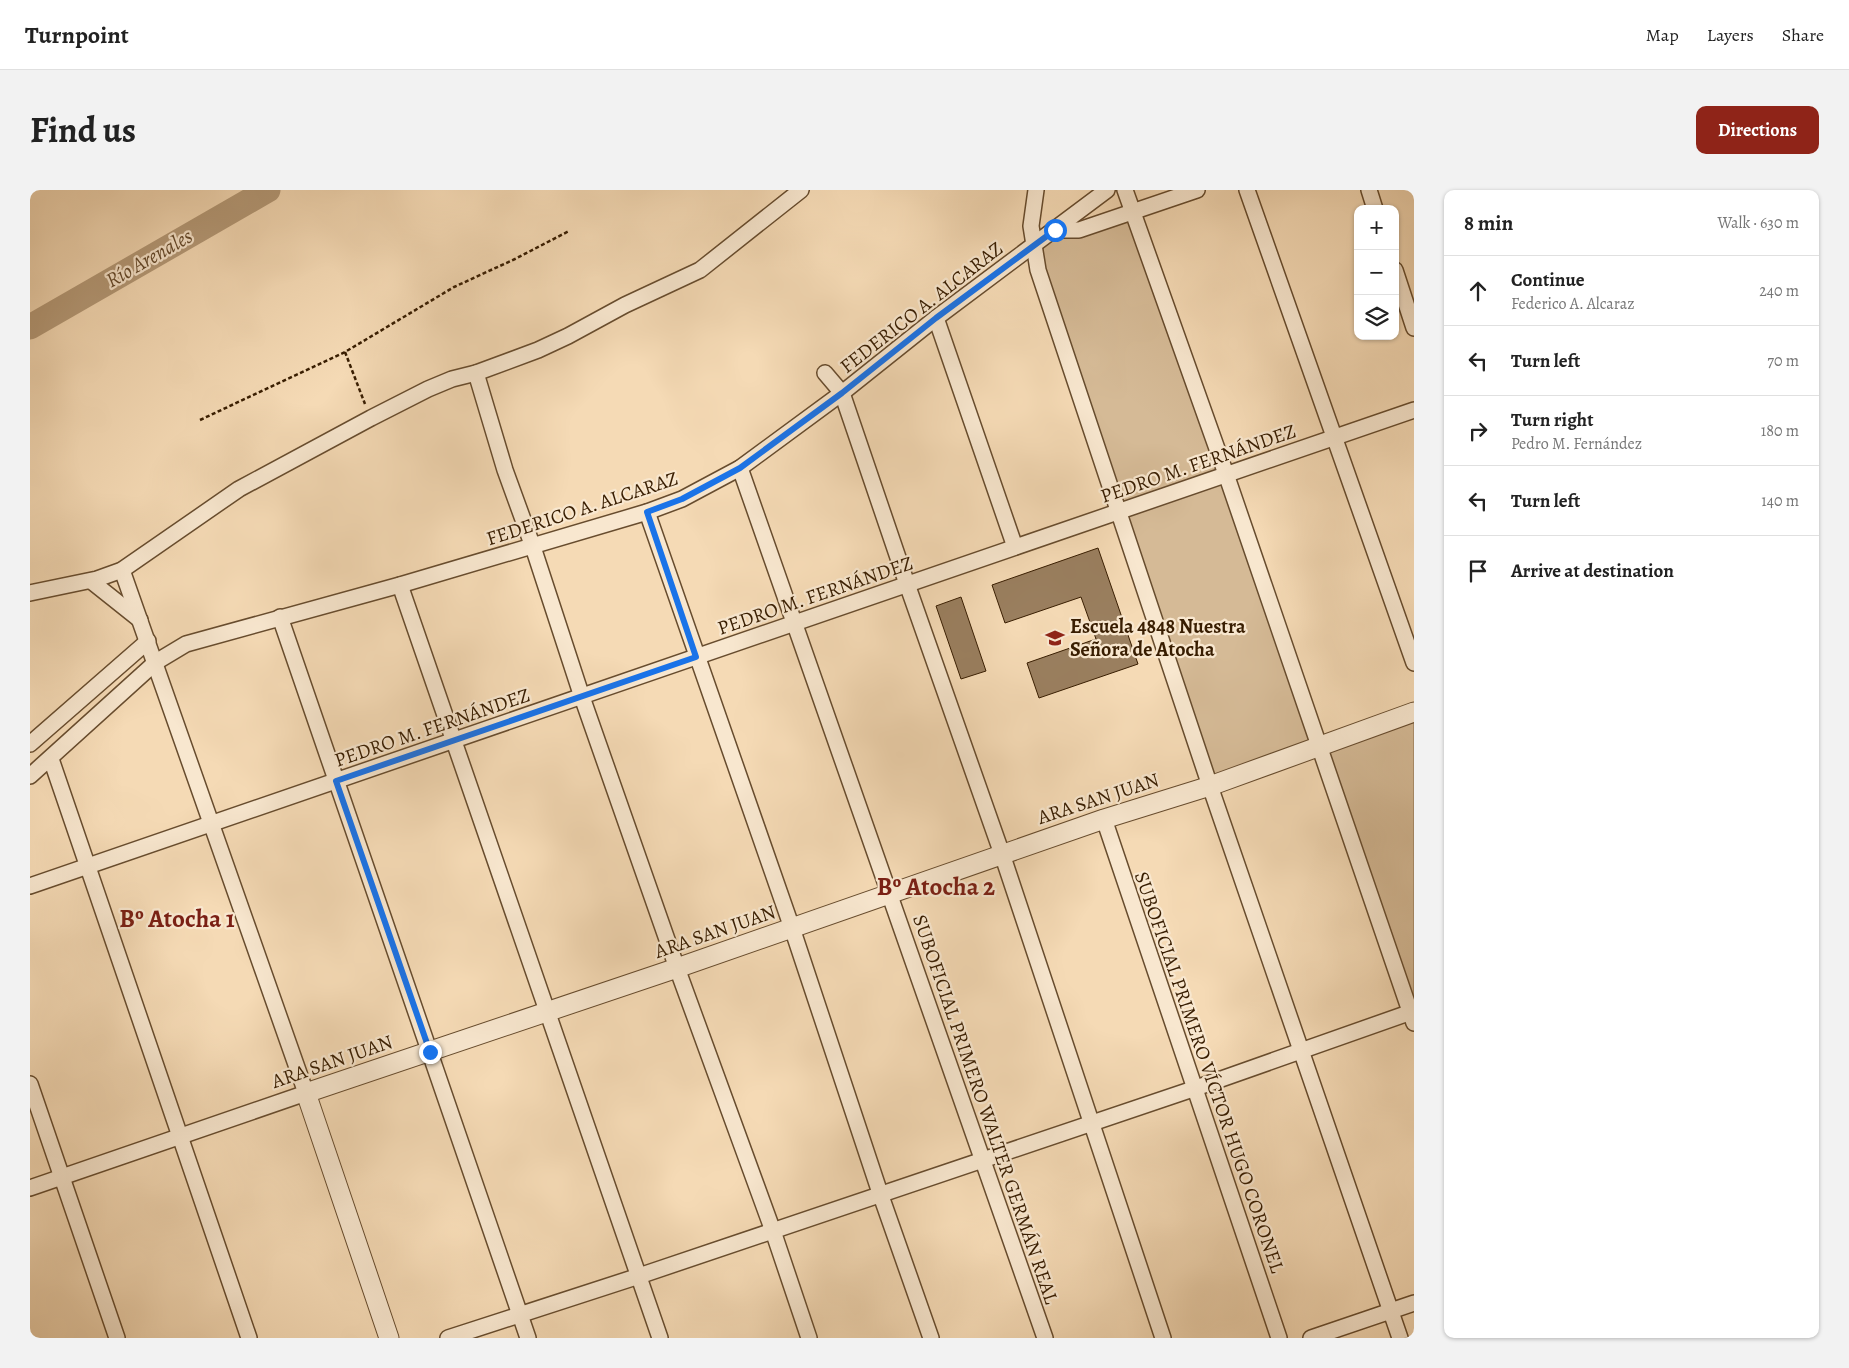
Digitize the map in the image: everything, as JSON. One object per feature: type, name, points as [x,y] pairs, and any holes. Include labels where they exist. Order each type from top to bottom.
[{"type":"street","points":[[30,593],[91,580],[122,570],[239,489],[370,418],[452,379],[476,373],[538,350],[625,305],[700,270],[801,190]]},
{"type":"street","points":[[1036,190],[1031,226],[1038,270],[1120,511],[1210,786],[1400,1338]]},
{"type":"street","name":"FEDERICO A. ALCARAZ","points":[[30,776],[156,662],[186,644],[400,585],[647,512],[682,499],[740,468],[842,393],[936,318],[1107,190]]},
{"type":"street","points":[[448,1338],[639,1276],[983,1158],[1413,1015],[1318,747],[1226,474],[1125,190]]},
{"type":"street","points":[[1055,230],[1079,230],[1197,190]]},
{"type":"street","points":[[1247,190],[1414,662]]},
{"type":"street","points":[[1369,190],[1374,205]]},
{"type":"street","points":[[1399,282],[1414,328]]},
{"type":"street","points":[[936,318],[1015,547]]},
{"type":"street","points":[[476,373],[505,470],[533,546],[582,697],[810,1338]]},
{"type":"street","points":[[825,373],[842,393],[1002,854],[1163,1338]]},
{"type":"street","name":"PEDRO M. FERNÁNDEZ","points":[[30,886],[1414,410]]},
{"type":"street","name":"SUBOFICIAL PRIMERO WALTER GERMÁN REAL","points":[[740,468],[1045,1338]]},
{"type":"street","points":[[647,512],[792,928],[880,1194],[931,1338]]},
{"type":"street","points":[[122,570],[156,662],[306,1093],[389,1338]]},
{"type":"street","points":[[91,580],[140,620]]},
{"type":"street","points":[[400,585],[660,1338]]},
{"type":"street","points":[[280,618],[528,1338]]},
{"type":"street","points":[[30,744],[148,641]]},
{"type":"street","name":"ARA SAN JUAN","points":[[30,1188],[677,968],[1104,819],[1210,786],[1414,712]]},
{"type":"street","points":[[51,759],[250,1338]]},
{"type":"street","name":"SUBOFICIAL PRIMERO VÍCTOR HUGO CORONEL","points":[[1104,819],[1279,1338]]},
{"type":"street","points":[[30,1084],[117,1338]]},
{"type":"street","points":[[1311,1338],[1414,1303]]},
{"type":"path","points":[[200,420],[345,352],[454,287],[569,231]]},
{"type":"path","points":[[345,352],[370,418]]},
{"type":"shaded area","points":[[1133,212],[1319,747],[1210,786],[1034,245],[1055,230]]},
{"type":"shaded area","points":[[1414,714],[1414,1009],[1320,748]]},
{"type":"building","points":[[1098,548],[1138,664],[1039,698],[1027,663],[1096,639],[1081,597],[1005,623],[992,585]]},
{"type":"building","points":[[961,597],[986,671],[961,679],[936,606]]},
{"type":"waterway","name":"Río Arenales","points":[[30,327],[268,190]]},
{"type":"place","name":"Escuela 4848 Nuestra Señora de Atocha","points":[[1055,638]]},
{"type":"district","name":"Bº Atocha 2","points":[[936,886]]},
{"type":"district","name":"Bº Atocha 1","points":[[177,918]]},
{"type":"route","points":[[430,1052],[336,781],[696,657],[647,512],[682,499],[740,468],[842,393],[936,318],[1055,230]]}]
